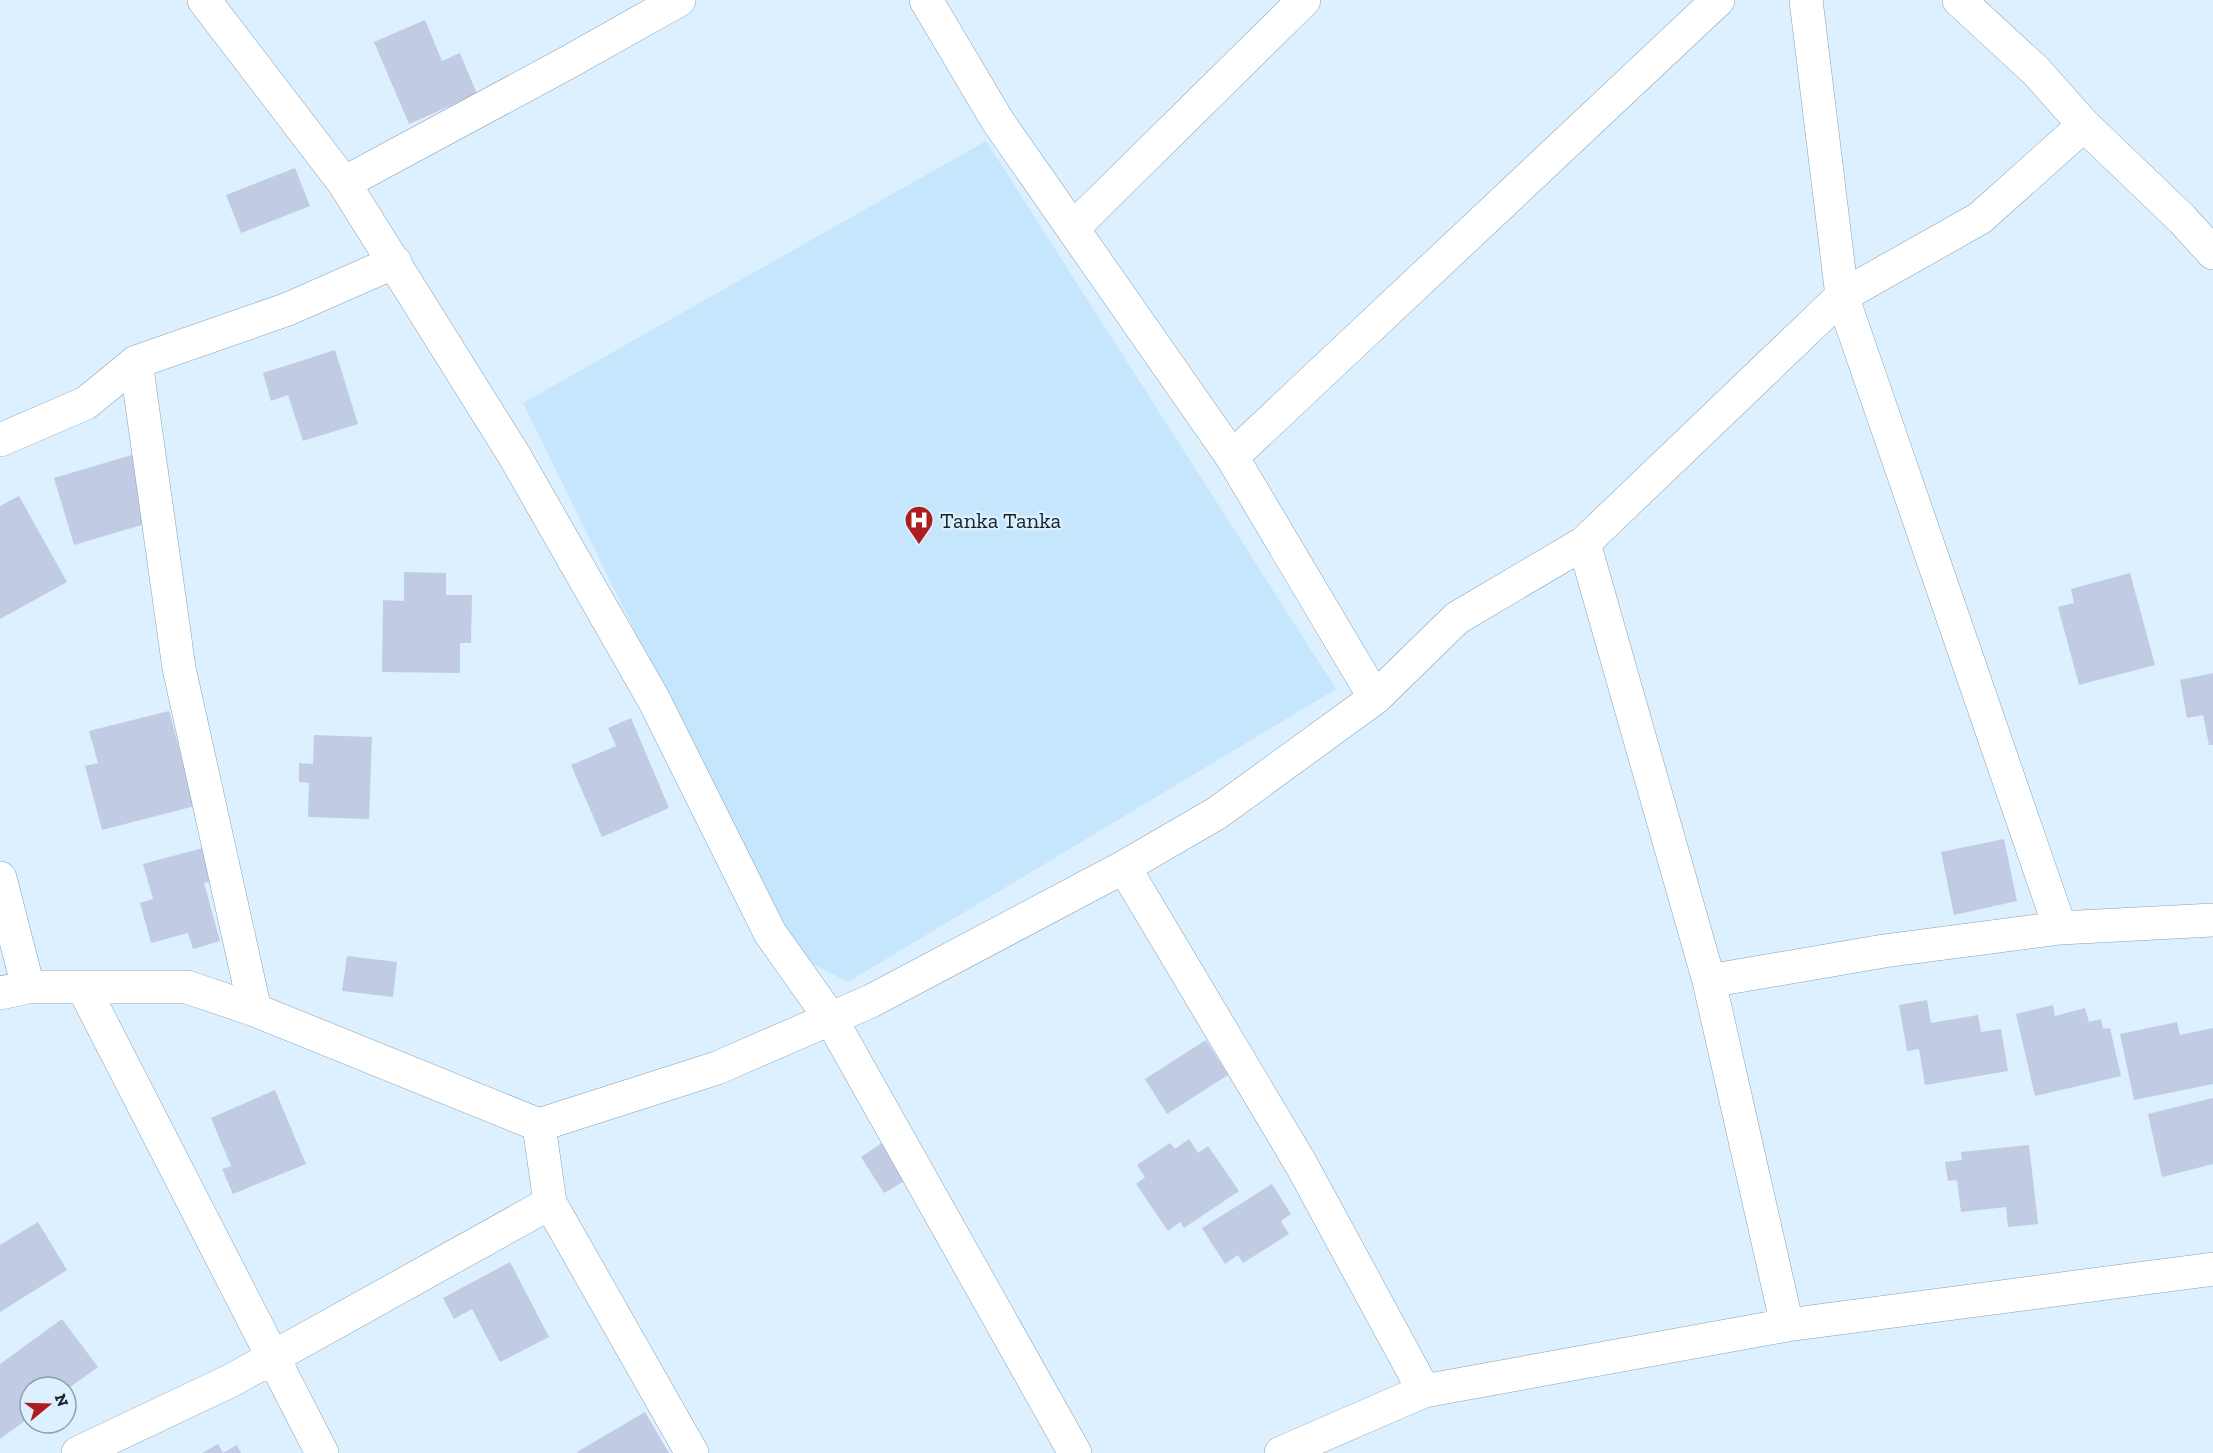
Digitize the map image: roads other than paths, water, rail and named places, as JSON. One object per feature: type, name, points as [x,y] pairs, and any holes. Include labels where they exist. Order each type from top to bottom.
[{"type":"street","points":[[204,0],[344,183],[514,455],[654,700],[770,933],[831,1019],[1075,1453]]},
{"type":"street","points":[[344,183],[679,0]]},
{"type":"street","points":[[926,0],[997,120],[1232,457],[1375,698]]},
{"type":"street","points":[[1073,228],[1304,0]]},
{"type":"street","points":[[1232,457],[1718,0]]},
{"type":"street","points":[[1806,0],[1842,296],[2060,928]]},
{"type":"street","points":[[1959,0],[2036,71],[2084,125],[2182,219],[2213,254]]},
{"type":"street","points":[[0,879],[14,990],[187,987],[255,1010],[539,1125],[717,1068],[871,1001],[1124,867],[1217,813],[1375,698],[1457,618],[1584,543],[1842,296],[1980,218],[2084,125]]},
{"type":"street","points":[[0,440],[86,403],[136,362],[288,309],[395,262]]},
{"type":"street","points":[[136,362],[178,668],[255,1010]]},
{"type":"street","points":[[1584,543],[1709,981],[1787,1325]]},
{"type":"street","points":[[1124,867],[1301,1164],[1424,1391]]},
{"type":"street","points":[[1709,981],[1884,951],[2060,928],[2213,920]]},
{"type":"street","points":[[84,989],[274,1355],[322,1453]]},
{"type":"street","points":[[539,1125],[550,1203],[692,1453]]},
{"type":"street","points":[[78,1453],[232,1380],[550,1203]]},
{"type":"street","points":[[1281,1453],[1424,1391],[1787,1325],[2213,1269]]},
{"type":"place","name":"Tanka Tanka","points":[[919,546]]}]
